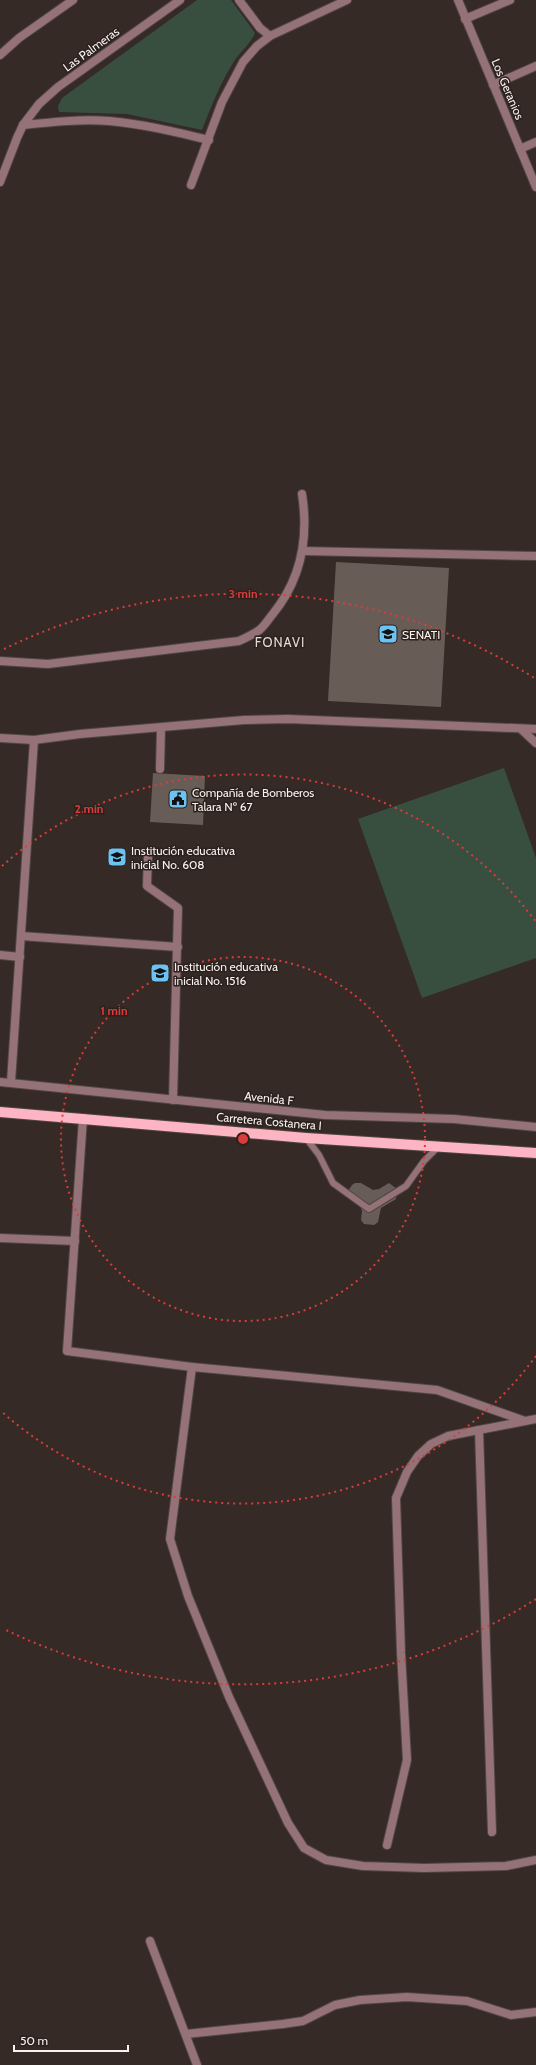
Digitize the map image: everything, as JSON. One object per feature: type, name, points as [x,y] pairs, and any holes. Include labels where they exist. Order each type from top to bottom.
[{"type":"main road","name":"Carretera Costanera I","points":[[0,1112],[306,1138],[536,1153]]},
{"type":"street","points":[[0,55],[19,38],[73,0]]},
{"type":"street","name":"Las Palmeras","points":[[0,182],[8,159],[24,125],[39,104],[58,87],[180,0]]},
{"type":"street","points":[[239,0],[260,28],[270,36]]},
{"type":"street","points":[[191,185],[222,102],[243,62],[257,46],[270,36],[347,0]]},
{"type":"street","name":"Los Geranios","points":[[458,0],[536,187]]},
{"type":"street","points":[[465,19],[510,0]]},
{"type":"street","points":[[493,84],[536,66]]},
{"type":"street","points":[[24,125],[56,121],[108,121],[135,124],[209,140]]},
{"type":"street","points":[[520,149],[536,142]]},
{"type":"street","points":[[0,661],[48,664],[239,641],[259,631],[276,609],[292,584],[303,551],[305,517],[302,494]]},
{"type":"street","points":[[303,551],[536,556]]},
{"type":"street","points":[[0,738],[34,740],[80,734],[244,720],[288,719],[536,730]]},
{"type":"street","points":[[160,728],[160,769]]},
{"type":"street","points":[[521,729],[536,743]]},
{"type":"street","points":[[11,1082],[34,740]]},
{"type":"street","points":[[148,854],[147,886],[178,908],[173,1100]]},
{"type":"street","points":[[21,936],[178,947]]},
{"type":"street","points":[[0,955],[20,957]]},
{"type":"street","name":"Avenida F","points":[[0,1082],[325,1115],[454,1119],[536,1127]]},
{"type":"street","points":[[83,1118],[67,1351],[192,1367],[436,1390],[525,1422]]},
{"type":"street","points":[[0,1238],[75,1241]]},
{"type":"street","points":[[192,1367],[170,1539],[188,1596],[230,1697],[288,1823],[304,1848],[326,1860],[363,1866],[424,1868],[506,1866],[536,1860]]},
{"type":"street","points":[[387,1845],[407,1760],[401,1653],[396,1498],[407,1472],[418,1456],[431,1444],[448,1436],[536,1419]]},
{"type":"street","points":[[479,1430],[492,1832]]},
{"type":"street","points":[[150,1941],[197,2065]]},
{"type":"street","points":[[186,2034],[303,2021],[335,2005],[360,2000],[407,1997],[467,2000],[511,2015],[536,2012]]},
{"type":"lane","points":[[306,1138],[320,1155],[333,1183],[369,1209],[406,1186],[424,1161],[438,1147]]},
{"type":"green space","points":[[197,0],[231,0],[255,33],[228,71],[202,130],[127,114],[59,112],[58,106],[62,98]]},
{"type":"green space","points":[[504,768],[536,858],[536,958],[422,998],[358,819]]},
{"type":"building","name":"SENATI","points":[[336,562],[449,568],[441,707],[328,701]]},
{"type":"building","name":"Compañía de Bomberos Talara Nº 67","points":[[153,773],[205,776],[203,825],[150,822]]},
{"type":"building","points":[[355,1183],[361,1183],[373,1190],[379,1189],[389,1183],[397,1189],[396,1199],[381,1208],[378,1222],[374,1225],[364,1224],[361,1220],[362,1211],[360,1206],[348,1191]]},
{"type":"place","name":"SENATI","points":[[388,634]]},
{"type":"place","name":"Compañía de Bomberos Talara Nº 67","points":[[178,799]]},
{"type":"place","name":"Institución educativa inicial No. 608","points":[[117,857]]},
{"type":"place","name":"Institución educativa inicial No. 1516","points":[[160,973]]},
{"type":"district","name":"FONAVI","points":[[280,642]]}]
